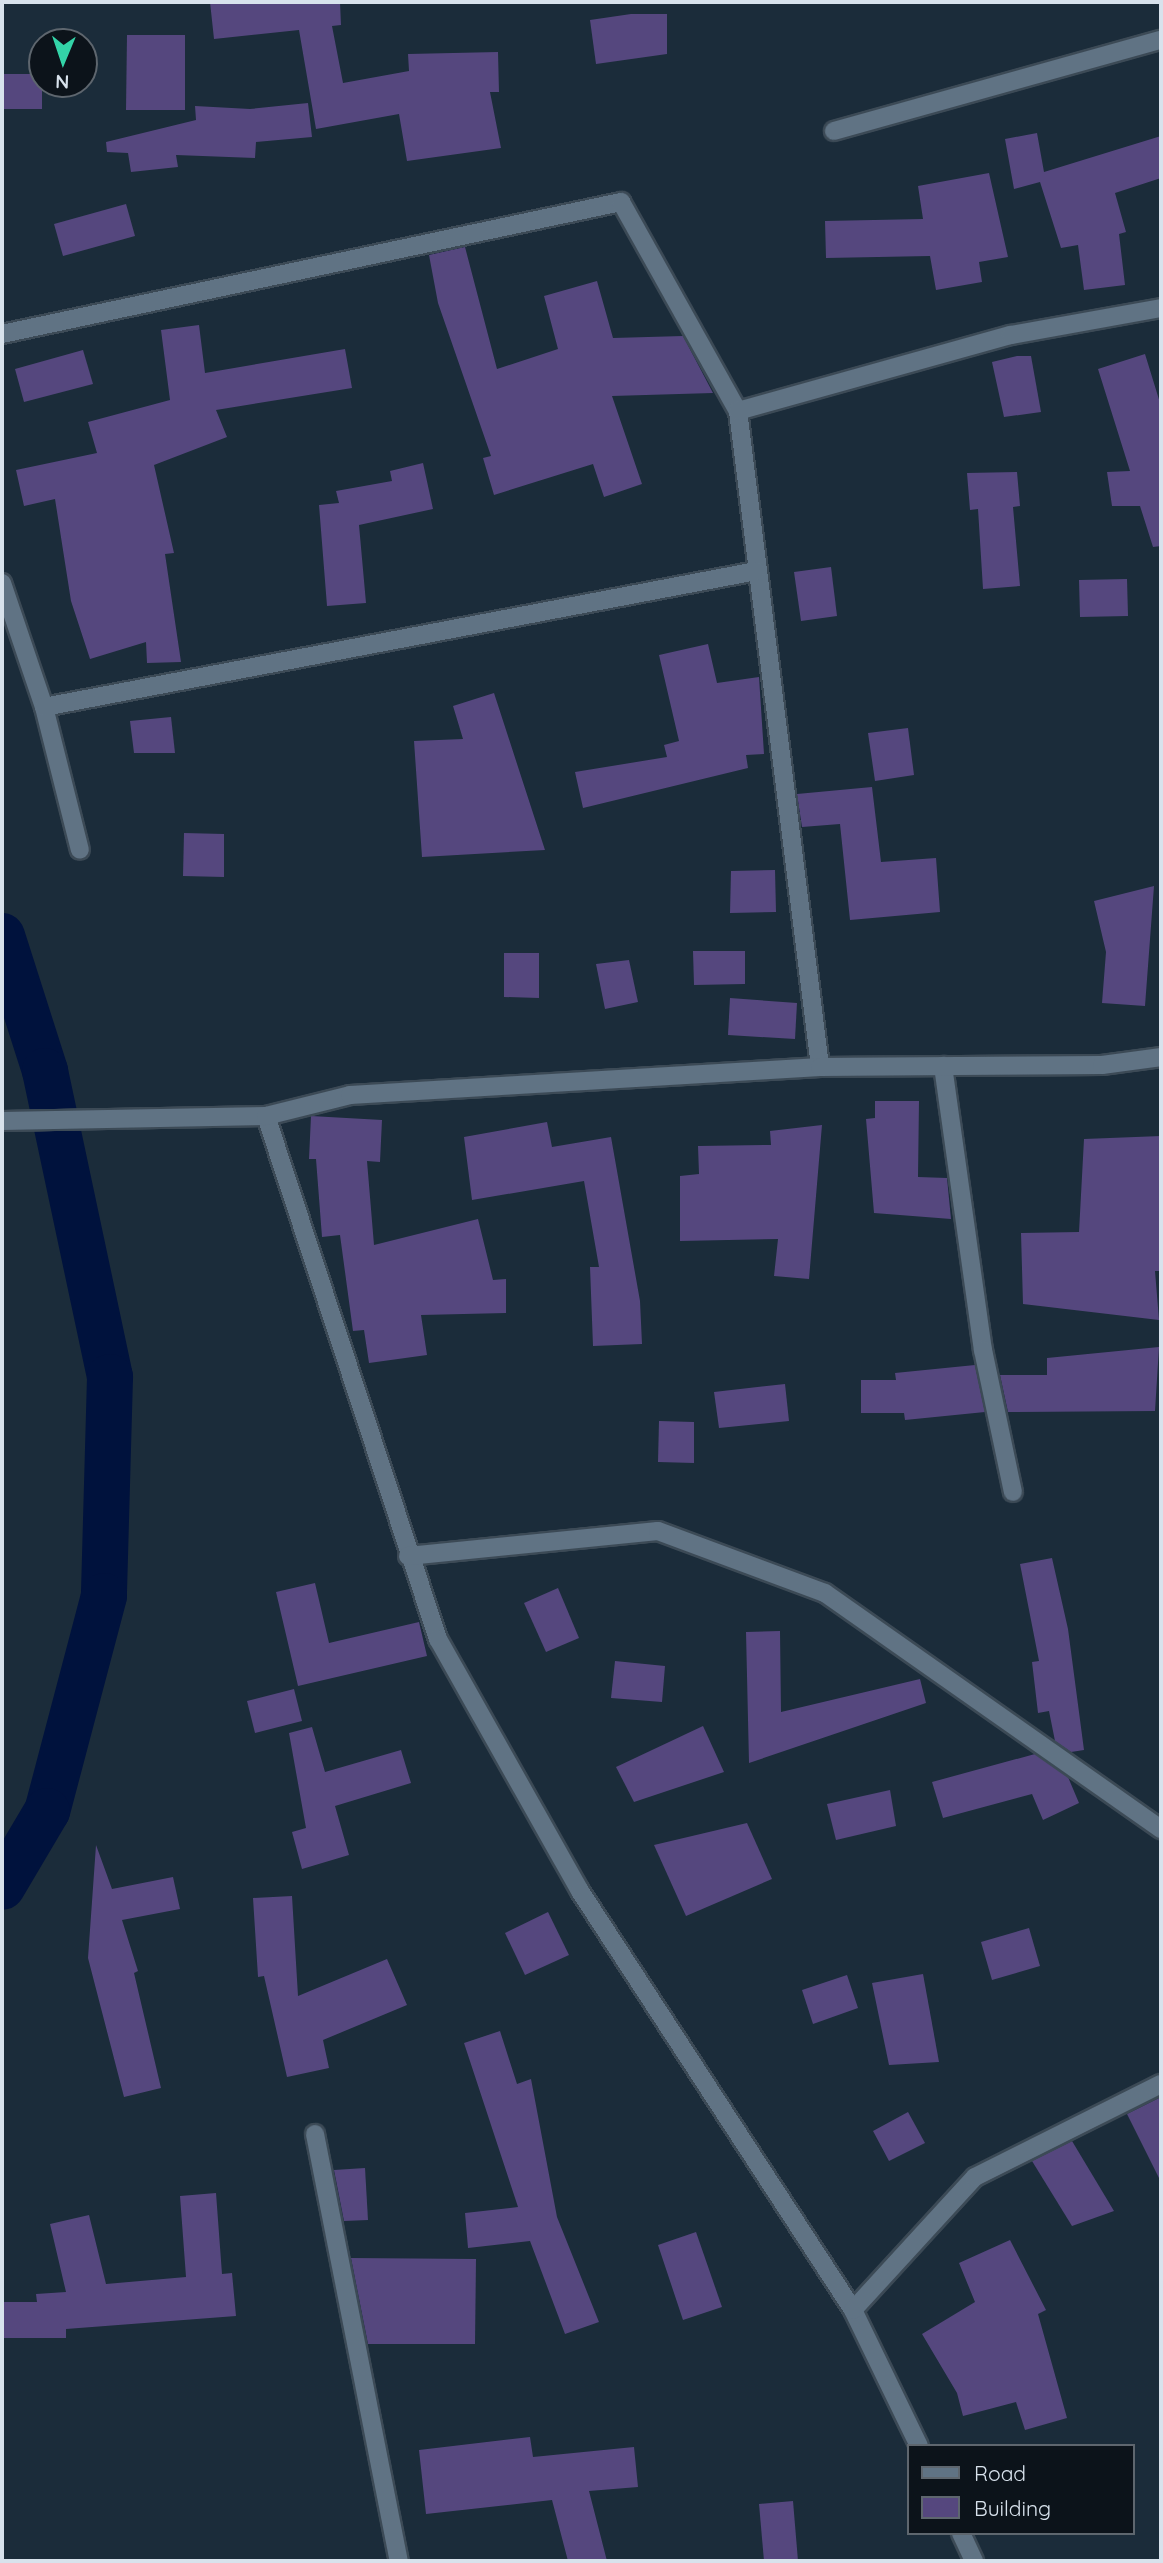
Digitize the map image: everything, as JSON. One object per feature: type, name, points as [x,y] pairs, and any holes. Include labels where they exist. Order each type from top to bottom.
[{"type":"street","points":[[834,131],[1161,40]]},
{"type":"street","points":[[2,334],[621,202],[738,411],[820,1067]]},
{"type":"street","points":[[738,411],[1011,335],[1161,308]]},
{"type":"street","points":[[44,707],[756,571]]},
{"type":"street","points":[[2,583],[44,707],[80,850]]},
{"type":"street","points":[[2,1119],[30,1121],[266,1116],[350,1095],[820,1067],[1102,1065],[1161,1057]]},
{"type":"street","points":[[943,1066],[983,1350],[1013,1492]]},
{"type":"street","points":[[266,1116],[408,1556],[438,1639],[580,1891],[853,2310],[918,2444]]},
{"type":"street","points":[[408,1556],[658,1531],[825,1593],[1161,1829]]},
{"type":"street","points":[[853,2310],[975,2176],[1161,2084]]},
{"type":"street","points":[[315,2134],[400,2561]]},
{"type":"street","points":[[962,2535],[974,2561]]},
{"type":"building","points":[[210,2],[340,2],[341,25],[332,26],[343,83],[409,71],[408,54],[498,52],[499,92],[490,92],[501,148],[407,161],[399,114],[316,129],[299,30],[214,39]]},
{"type":"building","points":[[631,14],[667,14],[667,54],[596,64],[590,20]]},
{"type":"building","points":[[127,35],[185,35],[185,110],[126,110]]},
{"type":"building","points":[[2,74],[28,74],[28,98],[42,98],[42,109],[2,109]]},
{"type":"building","points":[[308,103],[312,137],[256,142],[255,158],[176,155],[178,167],[131,172],[128,153],[107,152],[106,142],[196,120],[195,106],[250,109]]},
{"type":"building","points":[[1037,133],[1044,172],[1161,136],[1161,178],[1115,193],[1126,232],[1119,234],[1125,285],[1084,290],[1078,245],[1061,248],[1040,182],[1014,189],[1005,139]]},
{"type":"building","points":[[989,173],[1008,257],[979,262],[982,282],[936,290],[930,256],[826,258],[825,221],[923,219],[918,186]]},
{"type":"building","points":[[126,204],[135,236],[63,256],[54,224]]},
{"type":"building","points":[[465,247],[497,369],[558,349],[544,296],[597,281],[613,338],[683,336],[713,393],[612,396],[642,484],[604,497],[593,464],[494,495],[483,458],[491,456],[438,303],[429,255]]},
{"type":"building","points":[[199,325],[205,373],[345,349],[352,388],[216,410],[227,437],[154,465],[174,553],[165,554],[181,662],[147,663],[146,642],[90,659],[71,601],[55,499],[24,506],[16,470],[97,453],[88,422],[170,400],[161,330]]},
{"type":"building","points":[[83,350],[93,384],[24,402],[15,369]]},
{"type":"building","points":[[1145,354],[1161,406],[1161,546],[1153,547],[1140,506],[1112,506],[1107,472],[1130,471],[1098,369]]},
{"type":"building","points":[[1017,356],[1031,356],[1041,412],[1004,417],[992,362]]},
{"type":"building","points":[[423,463],[433,509],[359,525],[366,603],[327,606],[319,505],[339,503],[336,491],[392,481],[390,471]]},
{"type":"building","points":[[1017,472],[1020,506],[1013,507],[1020,586],[983,589],[978,509],[970,510],[967,473]]},
{"type":"building","points":[[831,567],[837,616],[801,621],[794,572]]},
{"type":"building","points":[[1127,579],[1128,616],[1080,617],[1079,580]]},
{"type":"building","points":[[708,644],[717,683],[759,677],[764,754],[746,755],[748,768],[583,808],[575,772],[667,757],[664,745],[679,741],[659,655]]},
{"type":"building","points":[[494,693],[545,850],[422,857],[414,741],[463,739],[453,706]]},
{"type":"building","points":[[171,717],[175,753],[134,753],[130,721]]},
{"type":"building","points":[[908,728],[914,775],[875,781],[868,733]]},
{"type":"building","points":[[872,787],[881,862],[936,858],[940,912],[850,920],[840,824],[802,827],[797,794]]},
{"type":"building","points":[[184,833],[224,834],[224,877],[183,876]]},
{"type":"building","points":[[775,870],[776,912],[730,913],[731,871]]},
{"type":"building","points":[[1154,886],[1145,1006],[1102,1003],[1106,952],[1094,901]]},
{"type":"building","points":[[693,951],[745,951],[745,984],[694,985]]},
{"type":"building","points":[[504,953],[539,953],[539,998],[504,997]]},
{"type":"building","points":[[629,960],[638,1002],[605,1009],[596,964]]},
{"type":"building","points":[[730,998],[797,1003],[795,1039],[728,1035]]},
{"type":"building","points":[[875,1101],[919,1101],[918,1177],[947,1178],[951,1219],[874,1213],[866,1119],[875,1118]]},
{"type":"building","points":[[311,1116],[382,1120],[380,1162],[367,1161],[374,1245],[478,1219],[493,1280],[506,1279],[506,1313],[421,1315],[427,1355],[369,1363],[364,1330],[353,1331],[340,1235],[322,1237],[316,1159],[309,1159]]},
{"type":"building","points":[[547,1122],[552,1147],[611,1137],[640,1301],[642,1344],[593,1346],[590,1267],[599,1267],[584,1181],[472,1200],[464,1137]]},
{"type":"building","points":[[822,1125],[809,1279],[774,1276],[778,1239],[680,1241],[680,1176],[699,1174],[698,1146],[771,1145],[770,1131]]},
{"type":"building","points":[[1161,1136],[1161,1271],[1155,1271],[1159,1320],[1023,1304],[1021,1233],[1079,1232],[1084,1139]]},
{"type":"building","points":[[1159,1347],[1155,1411],[1008,1412],[1000,1375],[1047,1375],[1047,1358]]},
{"type":"building","points":[[975,1365],[985,1412],[905,1420],[904,1413],[861,1413],[861,1380],[896,1380],[895,1373]]},
{"type":"building","points":[[785,1384],[789,1421],[719,1428],[714,1392]]},
{"type":"building","points":[[659,1421],[694,1422],[694,1463],[658,1462]]},
{"type":"building","points":[[1052,1558],[1068,1629],[1084,1750],[1071,1752],[1055,1741],[1049,1711],[1038,1713],[1032,1662],[1039,1661],[1020,1564]]},
{"type":"building","points":[[315,1583],[329,1643],[419,1622],[427,1656],[298,1686],[276,1592]]},
{"type":"building","points":[[558,1588],[579,1638],[546,1652],[524,1603]]},
{"type":"building","points":[[780,1631],[781,1712],[920,1679],[926,1703],[749,1763],[746,1632]]},
{"type":"building","points":[[615,1661],[665,1666],[662,1702],[611,1698]]},
{"type":"building","points":[[294,1689],[302,1721],[255,1733],[247,1701]]},
{"type":"building","points":[[703,1726],[724,1772],[634,1802],[616,1767]]},
{"type":"building","points":[[312,1727],[325,1772],[401,1750],[411,1783],[335,1806],[349,1855],[302,1869],[292,1832],[306,1828],[289,1733]]},
{"type":"building","points":[[1035,1754],[1068,1777],[1079,1803],[1043,1820],[1032,1794],[943,1818],[932,1782]]},
{"type":"building","points":[[890,1790],[896,1826],[836,1840],[827,1804]]},
{"type":"building","points":[[747,1823],[772,1879],[686,1916],[654,1845]]},
{"type":"building","points":[[96,1845],[112,1889],[173,1877],[180,1909],[122,1920],[138,1971],[134,1973],[161,2088],[124,2097],[88,1958]]},
{"type":"building","points":[[292,1896],[298,1996],[387,1959],[407,2005],[323,2040],[329,2068],[287,2077],[264,1976],[258,1977],[253,1898]]},
{"type":"building","points":[[548,1912],[569,1955],[525,1975],[505,1933]]},
{"type":"building","points":[[1029,1928],[1040,1966],[992,1980],[981,1942]]},
{"type":"building","points":[[923,1974],[939,2062],[889,2065],[872,1983]]},
{"type":"building","points":[[847,1975],[858,2008],[813,2024],[802,1990]]},
{"type":"building","points":[[500,2031],[517,2084],[531,2079],[557,2217],[599,2322],[565,2334],[530,2241],[468,2248],[465,2213],[518,2207],[464,2043]]},
{"type":"building","points":[[1161,2097],[1161,2182],[1127,2114]]},
{"type":"building","points":[[908,2112],[925,2143],[889,2161],[873,2131]]},
{"type":"building","points":[[1072,2141],[1114,2211],[1072,2226],[1032,2161]]},
{"type":"building","points":[[365,2168],[368,2220],[344,2221],[334,2170]]},
{"type":"building","points":[[216,2193],[222,2274],[232,2273],[236,2316],[66,2329],[66,2338],[2,2338],[2,2302],[37,2302],[36,2294],[66,2292],[50,2224],[89,2215],[106,2284],[186,2277],[180,2196]]},
{"type":"building","points":[[696,2232],[722,2307],[683,2320],[658,2245]]},
{"type":"building","points":[[1010,2240],[1046,2310],[1038,2314],[1067,2418],[1025,2430],[1016,2402],[963,2416],[957,2393],[922,2334],[975,2302],[959,2263]]},
{"type":"building","points":[[351,2258],[476,2259],[475,2344],[368,2344]]},
{"type":"building","points":[[530,2437],[533,2457],[634,2447],[638,2487],[589,2491],[607,2561],[568,2561],[552,2500],[426,2514],[419,2450]]},
{"type":"building","points":[[793,2501],[798,2561],[764,2561],[759,2504]]},
{"type":"waterway","points":[[2,936],[45,1071],[110,1377],[104,1596],[47,1811],[2,1887]]}]
